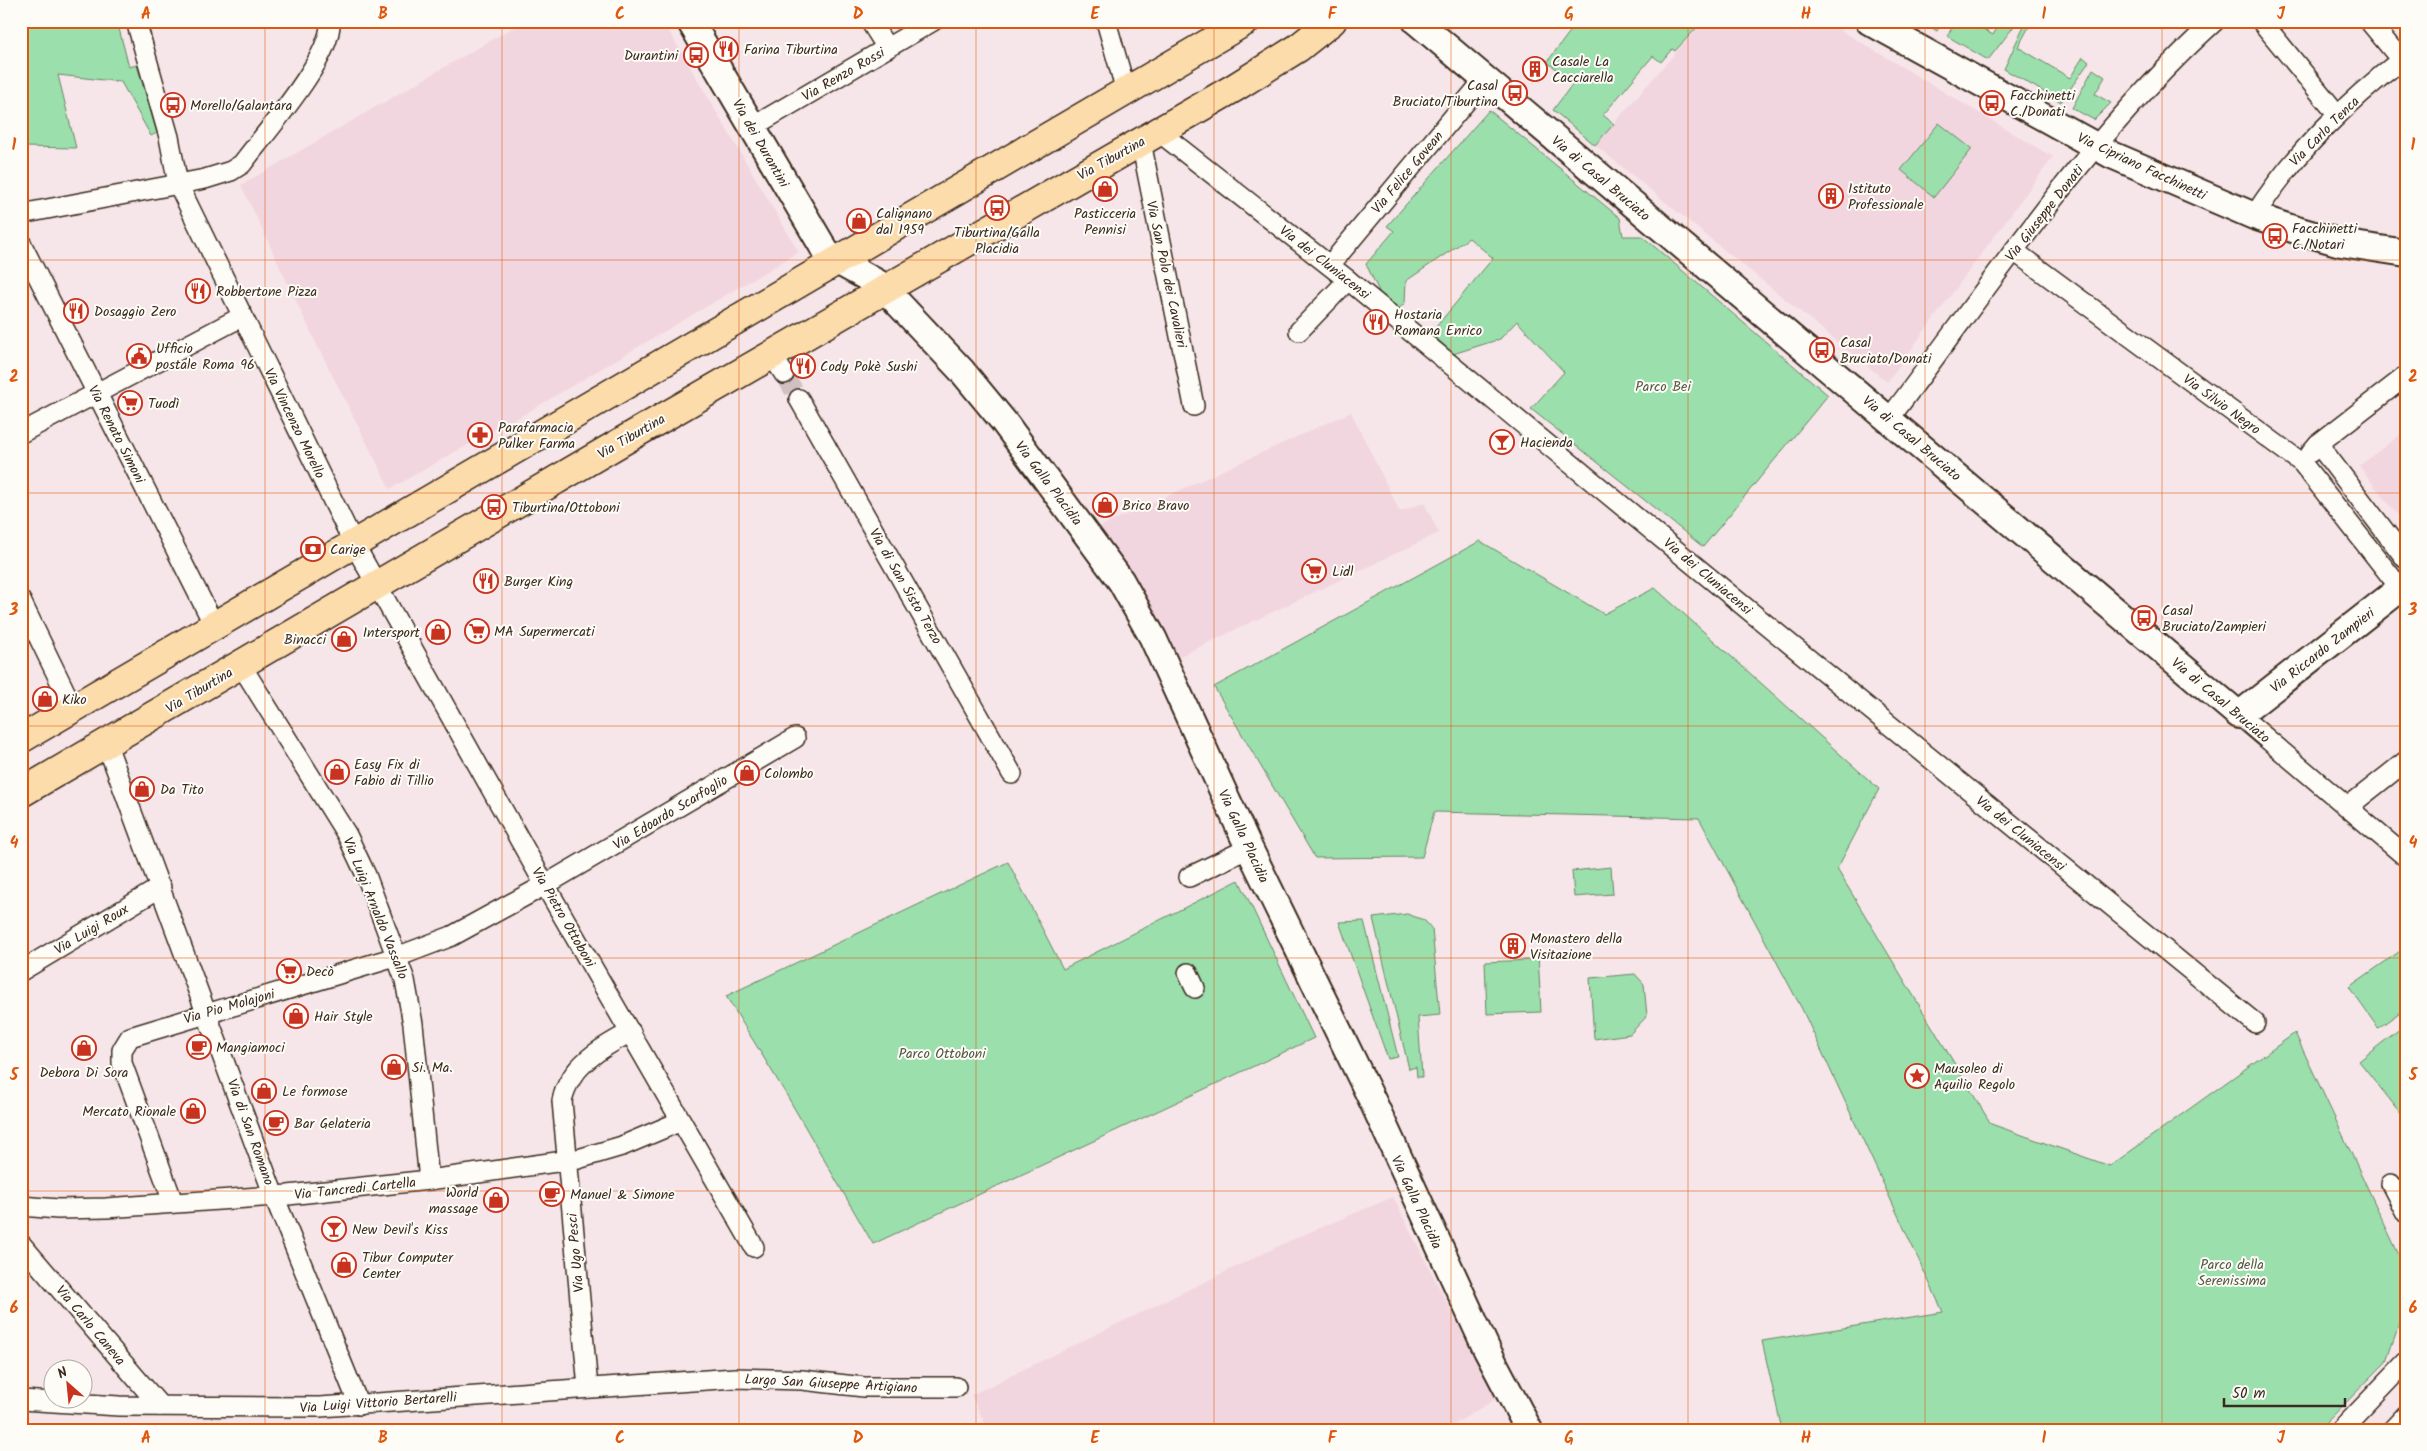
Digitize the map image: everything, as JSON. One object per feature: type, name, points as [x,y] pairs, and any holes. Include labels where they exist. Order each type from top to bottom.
[{"type":"main road","points":[[21,739],[214,624],[354,544],[1246,21]]},
{"type":"main road","name":"Via Tiburtina","points":[[21,794],[377,586],[778,364],[886,289],[1150,137],[1298,48],[1332,21]]},
{"type":"street","name":"Via Vincenzo Morello","points":[[136,21],[169,136],[178,184],[354,544]]},
{"type":"street","points":[[21,214],[224,174],[242,164],[317,64],[331,31],[330,21]]},
{"type":"street","name":"Via dei Durantini","points":[[690,21],[819,242],[826,252],[837,260]]},
{"type":"street","points":[[870,21],[887,48]]},
{"type":"street","name":"Via Renzo Rossi","points":[[752,127],[933,21]]},
{"type":"street","points":[[1106,21],[1126,91]]},
{"type":"street","name":"Via di Casal Bruciato","points":[[1416,21],[2349,806],[2406,857]]},
{"type":"street","name":"Via Giuseppe Donati","points":[[1889,419],[2014,251],[2096,148],[2187,46],[2215,21]]},
{"type":"street","points":[[2262,21],[2337,114]]},
{"type":"street","points":[[2369,21],[2404,61]]},
{"type":"street","name":"Via Cipriano Facchinetti","points":[[1877,23],[2096,148],[2254,216],[2341,243],[2406,253]]},
{"type":"street","name":"Via Carlo Tenca","points":[[2254,216],[2283,173],[2337,114],[2404,61]]},
{"type":"street","name":"Via Felice Govean","points":[[1330,265],[1484,80]]},
{"type":"street","name":"Via dei Cluniacensi","points":[[1150,137],[1330,265],[2255,1024]]},
{"type":"street","name":"Via San Polo dei Cavalieri","points":[[1150,137],[1194,406]]},
{"type":"street","name":"Via Renato Simoni","points":[[21,243],[214,624]]},
{"type":"street","name":"Via Silvio Negro","points":[[2014,251],[2302,463],[2403,586]]},
{"type":"street","points":[[837,260],[873,279],[886,289]]},
{"type":"street","points":[[1299,331],[1348,280]]},
{"type":"street","name":"Via Galla Placidia","points":[[886,289],[962,371],[1004,422],[1113,568],[1153,638],[1249,848],[1374,1104],[1487,1350],[1529,1430]]},
{"type":"street","points":[[21,433],[244,316]]},
{"type":"street","points":[[2302,463],[2318,444],[2406,376]]},
{"type":"street","name":"Via di San Sisto Terzo","points":[[799,399],[1012,774]]},
{"type":"street","points":[[2318,444],[2406,559]]},
{"type":"street","points":[[354,544],[377,586]]},
{"type":"street","name":"Via Pietro Ottoboni","points":[[377,586],[754,1247]]},
{"type":"street","name":"Via Riccardo Zampieri","points":[[2239,715],[2403,586]]},
{"type":"street","points":[[21,601],[73,708]]},
{"type":"street","name":"Via Luigi Arnaldo Vassallo","points":[[241,665],[348,835],[374,896],[405,980],[412,1017],[429,1180]]},
{"type":"street","name":"Via Edoardo Scarfoglio","points":[[546,885],[795,738]]},
{"type":"street","name":"Via di San Romano","points":[[107,745],[208,1012],[274,1196],[359,1405]]},
{"type":"street","points":[[2349,806],[2406,761]]},
{"type":"street","points":[[1189,877],[1249,848]]},
{"type":"street","name":"Via Pio Molajoni","points":[[173,1202],[121,1054],[126,1041],[135,1034],[395,957],[467,929],[546,885]]},
{"type":"street","name":"Via Luigi Roux","points":[[21,972],[161,887]]},
{"type":"street","name":"Via Ugo Pesci","points":[[588,1388],[561,1107],[566,1086],[587,1060],[631,1032]]},
{"type":"street","name":"Via Tancredi Cartella","points":[[21,1206],[79,1210],[274,1196],[429,1180],[567,1161],[622,1146],[681,1121]]},
{"type":"street","points":[[2392,1184],[2406,1213]]},
{"type":"street","name":"Via Carlo Caneva","points":[[21,1244],[160,1406]]},
{"type":"street","points":[[2341,1430],[2406,1362]]},
{"type":"street","name":"Via Luigi Vittorio Bertarelli","points":[[21,1400],[74,1405],[295,1408],[735,1378]]},
{"type":"street","name":"Largo San Giuseppe Artigiano","points":[[735,1378],[802,1380],[864,1387],[956,1387]]},
{"type":"street","points":[[2392,1430],[2406,1415]]},
{"type":"shaded area","points":[[524,21],[663,21],[799,252],[506,425],[390,489],[315,341],[241,185]]},
{"type":"shaded area","points":[[1703,21],[1825,21],[2053,157],[1887,382],[1595,145]]},
{"type":"shaded area","points":[[1351,412],[1400,512],[1424,502],[1439,533],[1178,657],[1099,527]]},
{"type":"shaded area","points":[[2406,430],[2406,526],[2359,466]]},
{"type":"shaded area","points":[[1393,1197],[1496,1399],[1445,1430],[988,1430],[971,1395],[1291,1240]]},
{"type":"green space","points":[[21,21],[117,21],[129,67],[137,65],[157,133],[151,136],[121,82],[58,75],[76,148],[21,147]]},
{"type":"green space","points":[[1578,21],[1703,21],[1675,51],[1672,49],[1661,62],[1653,56],[1603,115],[1614,124],[1595,145],[1553,110],[1574,82],[1547,62]]},
{"type":"green space","points":[[1920,21],[1943,21],[1937,31]]},
{"type":"green space","points":[[1956,21],[1969,21],[1993,35],[2001,21],[2018,21],[1988,60],[1947,36]]},
{"type":"green space","points":[[2026,21],[2029,21],[2030,25],[2018,47],[2070,78],[2083,57],[2089,62],[2061,102],[2004,69]]},
{"type":"green space","points":[[2093,69],[2105,77],[2095,94],[2111,103],[2094,120],[2072,108]]},
{"type":"green space","name":"Parco Bei","points":[[1489,110],[1620,218],[1623,236],[1642,236],[1828,395],[1703,547],[1531,409],[1564,372],[1517,321],[1500,339],[1453,354],[1431,333],[1493,258],[1469,238],[1406,281],[1405,303],[1395,312],[1384,302],[1366,264],[1394,231],[1387,226]]},
{"type":"green space","points":[[1939,123],[1972,149],[1934,197],[1901,170]]},
{"type":"green space","name":"Parco della Serenissima","points":[[1480,541],[1604,614],[1655,588],[1879,789],[1837,869],[1991,1124],[2110,1166],[2295,1033],[2406,1270],[2406,1304],[2386,1362],[2319,1430],[1782,1430],[1762,1341],[1943,1312],[1802,1009],[1699,818],[1434,812],[1422,857],[1315,858],[1214,687]]},
{"type":"green space","name":"Parco Ottoboni","points":[[1008,862],[1063,969],[1239,880],[1314,1038],[873,1244],[786,1094],[726,996]]},
{"type":"green space","points":[[1611,867],[1613,894],[1574,897],[1572,871]]},
{"type":"green space","points":[[1407,914],[1424,920],[1432,929],[1440,1015],[1418,1017],[1422,1077],[1417,1077],[1416,1067],[1409,1069],[1373,918]]},
{"type":"green space","points":[[1364,921],[1398,1057],[1388,1059],[1339,922]]},
{"type":"green space","points":[[2406,947],[2406,1008],[2378,1028],[2349,987]]},
{"type":"green space","points":[[1532,953],[1538,953],[1541,1012],[1487,1014],[1485,962],[1531,960]]},
{"type":"green space","points":[[1635,974],[1644,984],[1647,1016],[1630,1034],[1594,1039],[1590,978]]},
{"type":"green space","points":[[2406,1024],[2406,1120],[2359,1061]]},
{"type":"tunnel","points":[[784,374],[799,399]]},
{"type":"place","name":"Farina Tiburtina","points":[[726,49]]},
{"type":"place","name":"Durantini","points":[[696,55]]},
{"type":"place","name":"Casale La Cacciarella","points":[[1535,69]]},
{"type":"place","name":"Casal Bruciato/Tiburtina","points":[[1515,93]]},
{"type":"place","name":"Facchinetti C./Donati","points":[[1992,103]]},
{"type":"place","name":"Morello/Galantara","points":[[173,105]]},
{"type":"place","name":"Pasticceria Pennisi","points":[[1105,189]]},
{"type":"place","name":"Istituto Professionale","points":[[1831,196]]},
{"type":"place","name":"Tiburtina/Galla Placidia","points":[[997,208]]},
{"type":"place","name":"Calignano dal 1959","points":[[859,221]]},
{"type":"place","name":"Facchinetti C./Notari","points":[[2275,236]]},
{"type":"place","name":"Robbertone Pizza","points":[[198,291]]},
{"type":"place","name":"Dosaggio Zero","points":[[76,311]]},
{"type":"place","name":"Hostaria Romana Enrico","points":[[1376,322]]},
{"type":"place","name":"Casal Bruciato/Donati","points":[[1822,350]]},
{"type":"place","name":"Ufficio postale Roma 96","points":[[139,356]]},
{"type":"place","name":"Cody Pokè Sushi","points":[[803,366]]},
{"type":"place","name":"Tuodì","points":[[130,403]]},
{"type":"place","name":"Parafarmacia Pulker Farma","points":[[480,435]]},
{"type":"place","name":"Hacienda","points":[[1502,442]]},
{"type":"place","name":"Brico Bravo","points":[[1105,505]]},
{"type":"place","name":"Tiburtina/Ottoboni","points":[[494,507]]},
{"type":"place","name":"Carige","points":[[313,549]]},
{"type":"place","name":"Lidl","points":[[1314,571]]},
{"type":"place","name":"Burger King","points":[[486,581]]},
{"type":"place","name":"Casal Bruciato/Zampieri","points":[[2144,618]]},
{"type":"place","name":"MA Supermercati","points":[[477,631]]},
{"type":"place","name":"Intersport","points":[[438,632]]},
{"type":"place","name":"Binacci","points":[[344,639]]},
{"type":"place","name":"Kiko","points":[[45,699]]},
{"type":"place","name":"Easy Fix di Fabio di Tillio","points":[[337,772]]},
{"type":"place","name":"Colombo","points":[[747,773]]},
{"type":"place","name":"Da Tito","points":[[142,789]]},
{"type":"place","name":"Monastero della Visitazione","points":[[1513,946]]},
{"type":"place","name":"Decò","points":[[289,971]]},
{"type":"place","name":"Hair Style","points":[[296,1016]]},
{"type":"place","name":"Mangiamoci","points":[[199,1047]]},
{"type":"place","name":"Debora Di Sora","points":[[84,1048]]},
{"type":"place","name":"Si. Ma.","points":[[394,1067]]},
{"type":"place","name":"Mausoleo di Aquilio Regolo","points":[[1917,1076]]},
{"type":"place","name":"Le formose","points":[[264,1091]]},
{"type":"place","name":"Mercato Rionale","points":[[193,1111]]},
{"type":"place","name":"Bar Gelateria","points":[[276,1123]]},
{"type":"place","name":"Manuel & Simone","points":[[552,1194]]},
{"type":"place","name":"World massage","points":[[496,1200]]},
{"type":"place","name":"New Devil's Kiss","points":[[334,1229]]},
{"type":"place","name":"Tibur Computer Center","points":[[344,1265]]}]
